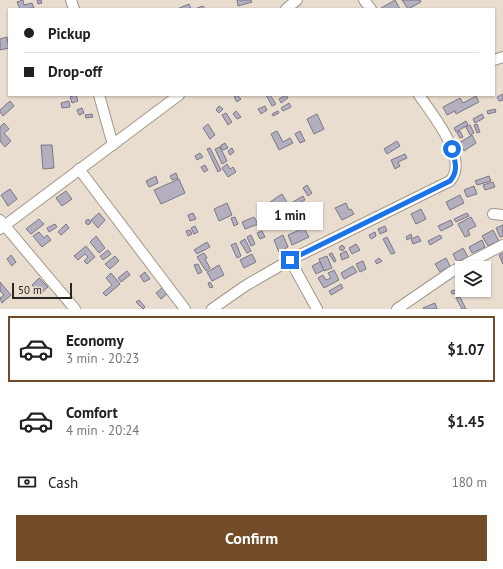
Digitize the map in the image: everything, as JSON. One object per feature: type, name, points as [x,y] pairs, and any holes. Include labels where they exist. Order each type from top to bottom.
[{"type":"street","points":[[287,8],[297,0]]},
{"type":"street","points":[[364,0],[370,8]]},
{"type":"street","points":[[99,96],[114,145]]},
{"type":"street","points":[[75,309],[2,225],[114,145],[178,96]]},
{"type":"street","points":[[212,309],[245,286],[290,260],[450,181],[455,176],[456,168],[450,140],[420,96]]},
{"type":"street","points":[[79,169],[185,309]]},
{"type":"street","points":[[397,309],[451,272],[503,244]]},
{"type":"street","points":[[290,260],[317,309]]},
{"type":"building","points":[[23,0],[24,5],[32,3],[34,8],[20,8],[17,2]]},
{"type":"building","points":[[37,0],[41,0],[42,3],[38,4]]},
{"type":"building","points":[[237,0],[251,0],[252,2],[238,6]]},
{"type":"building","points":[[395,0],[399,8],[381,8]]},
{"type":"building","points":[[402,0],[420,0],[421,2],[407,8]]},
{"type":"building","points":[[189,4],[191,8],[179,8]]},
{"type":"building","points":[[7,37],[8,48],[0,50],[0,39]]},
{"type":"building","points":[[503,94],[503,100],[499,101],[497,97]]},
{"type":"building","points":[[76,96],[78,101],[72,103],[70,97]]},
{"type":"building","points":[[238,96],[241,99],[237,102],[234,97]]},
{"type":"building","points":[[267,96],[271,96],[276,104],[272,106]]},
{"type":"building","points":[[284,96],[288,98],[281,103],[279,99]]},
{"type":"building","points":[[476,96],[479,102],[456,114],[455,111],[447,115],[443,107],[460,98],[463,103]]},
{"type":"building","points":[[10,101],[14,106],[3,116],[0,110]]},
{"type":"building","points":[[69,101],[70,107],[62,108],[61,103]]},
{"type":"building","points":[[289,103],[291,107],[283,111],[281,108]]},
{"type":"building","points":[[219,106],[223,109],[219,113],[216,110]]},
{"type":"building","points":[[265,106],[267,110],[261,114],[258,109]]},
{"type":"building","points":[[82,108],[84,113],[79,115],[77,110]]},
{"type":"building","points":[[495,109],[496,112],[488,114],[487,111]]},
{"type":"building","points":[[236,111],[241,117],[237,119],[233,114]]},
{"type":"building","points":[[278,111],[279,113],[273,116],[272,114]]},
{"type":"building","points":[[226,113],[232,122],[228,125],[222,115]]},
{"type":"building","points":[[92,114],[93,117],[86,118],[85,115]]},
{"type":"building","points":[[317,114],[324,129],[314,134],[307,119]]},
{"type":"building","points":[[482,114],[484,118],[475,123],[473,119]]},
{"type":"building","points":[[466,121],[468,125],[456,132],[454,128]]},
{"type":"building","points":[[4,123],[9,129],[4,133],[11,141],[5,147],[0,141],[0,127]]},
{"type":"building","points":[[208,124],[215,135],[210,139],[203,128]]},
{"type":"building","points":[[477,124],[480,132],[477,133],[474,125]]},
{"type":"building","points":[[470,125],[474,133],[470,135],[466,127]]},
{"type":"building","points":[[277,131],[283,142],[290,138],[293,143],[279,150],[271,134]]},
{"type":"building","points":[[300,131],[305,141],[300,143],[295,134]]},
{"type":"building","points":[[460,131],[463,137],[460,138],[457,133]]},
{"type":"building","points":[[472,135],[476,143],[464,151],[459,143]]},
{"type":"building","points":[[397,141],[400,146],[387,154],[384,149]]},
{"type":"building","points":[[225,143],[228,148],[223,150],[220,146]]},
{"type":"building","points":[[41,145],[52,145],[54,168],[43,169]]},
{"type":"building","points":[[220,147],[227,161],[222,164],[215,149]]},
{"type":"building","points":[[210,148],[221,170],[218,172],[207,149]]},
{"type":"building","points":[[232,148],[234,152],[230,155],[228,151]]},
{"type":"building","points":[[200,153],[203,157],[197,160],[195,156]]},
{"type":"building","points":[[405,154],[407,158],[398,162],[400,166],[395,169],[391,160]]},
{"type":"building","points":[[227,164],[230,169],[233,167],[236,172],[228,177],[222,168]]},
{"type":"building","points":[[205,165],[208,170],[204,172],[201,167]]},
{"type":"building","points":[[176,173],[178,178],[172,180],[170,176]]},
{"type":"building","points":[[156,176],[158,183],[149,187],[146,181]]},
{"type":"building","points":[[489,176],[491,181],[477,185],[475,181]]},
{"type":"building","points":[[179,179],[185,193],[161,204],[154,190]]},
{"type":"building","points":[[493,182],[495,187],[485,190],[483,185]]},
{"type":"building","points":[[307,185],[312,193],[308,196],[303,188]]},
{"type":"building","points":[[474,186],[477,194],[467,197],[464,190]]},
{"type":"building","points":[[10,189],[17,199],[8,206],[1,195]]},
{"type":"building","points":[[66,191],[72,199],[62,206],[56,198]]},
{"type":"building","points":[[282,194],[288,204],[276,211],[270,202]]},
{"type":"building","points":[[460,195],[464,203],[450,210],[446,202]]},
{"type":"building","points":[[303,196],[305,200],[293,206],[291,203]]},
{"type":"building","points":[[227,203],[232,215],[219,221],[214,209]]},
{"type":"building","points":[[346,203],[349,210],[351,209],[354,214],[342,220],[335,208]]},
{"type":"building","points":[[307,209],[309,214],[301,218],[299,213]]},
{"type":"building","points":[[421,209],[426,219],[416,224],[411,214]]},
{"type":"building","points":[[99,213],[105,220],[98,228],[91,220]]},
{"type":"building","points":[[193,213],[196,219],[190,221],[188,215]]},
{"type":"building","points":[[467,213],[469,216],[456,222],[454,219]]},
{"type":"building","points":[[235,217],[238,224],[234,226],[231,218]]},
{"type":"building","points":[[254,217],[258,224],[245,229],[242,222]]},
{"type":"building","points":[[471,217],[476,226],[468,230],[470,235],[465,237],[458,224]]},
{"type":"building","points":[[39,219],[44,224],[31,234],[26,229]]},
{"type":"building","points":[[88,219],[91,222],[88,225],[85,222]]},
{"type":"building","points":[[451,220],[453,225],[441,231],[438,226]]},
{"type":"building","points":[[55,224],[57,227],[49,232],[47,228]]},
{"type":"building","points":[[66,224],[69,228],[61,235],[58,232]]},
{"type":"building","points":[[503,225],[503,236],[500,237],[496,228]]},
{"type":"building","points":[[195,226],[198,232],[194,234],[191,228]]},
{"type":"building","points":[[385,226],[387,231],[380,234],[378,229]]},
{"type":"building","points":[[304,228],[309,237],[292,245],[288,235]]},
{"type":"building","points":[[190,230],[192,234],[188,236],[186,231]]},
{"type":"building","points":[[493,230],[499,241],[488,246],[482,236]]},
{"type":"building","points":[[262,231],[265,237],[260,239],[257,233]]},
{"type":"building","points":[[39,232],[44,238],[47,235],[51,240],[42,247],[33,236]]},
{"type":"building","points":[[375,232],[376,236],[371,239],[369,235]]},
{"type":"building","points":[[411,234],[412,237],[407,240],[406,237]]},
{"type":"building","points":[[251,235],[255,244],[251,246],[247,237]]},
{"type":"building","points":[[283,235],[288,247],[279,252],[274,240]]},
{"type":"building","points":[[440,235],[442,238],[430,245],[428,241]]},
{"type":"building","points":[[96,236],[105,248],[99,253],[90,242]]},
{"type":"building","points":[[418,236],[421,241],[413,244],[411,239]]},
{"type":"building","points":[[387,237],[395,253],[391,254],[383,239]]},
{"type":"building","points":[[245,239],[251,251],[247,253],[240,242]]},
{"type":"building","points":[[482,240],[485,247],[472,253],[469,247]]},
{"type":"building","points":[[207,242],[210,247],[197,254],[194,250]]},
{"type":"building","points":[[236,243],[241,256],[237,258],[231,245]]},
{"type":"building","points":[[356,244],[360,250],[352,254],[349,248]]},
{"type":"building","points":[[86,246],[95,257],[87,264],[84,261],[88,257],[85,254],[78,260],[74,256]]},
{"type":"building","points":[[340,246],[344,246],[344,250],[340,250]]},
{"type":"building","points":[[463,248],[468,257],[456,261],[453,254]]},
{"type":"building","points":[[108,250],[111,254],[103,260],[100,256]]},
{"type":"building","points":[[346,251],[349,257],[342,260],[340,254]]},
{"type":"building","points":[[204,253],[207,258],[205,259],[210,268],[206,271],[197,257]]},
{"type":"building","points":[[332,253],[336,261],[334,262],[329,254]]},
{"type":"building","points":[[503,253],[503,264],[499,255]]},
{"type":"building","points":[[252,254],[256,262],[244,268],[240,260]]},
{"type":"building","points":[[11,255],[16,262],[12,266],[7,259]]},
{"type":"building","points":[[115,256],[119,261],[110,269],[105,264]]},
{"type":"building","points":[[327,256],[332,268],[324,271],[319,259]]},
{"type":"building","points":[[379,258],[382,261],[377,264],[375,261]]},
{"type":"building","points":[[446,258],[450,266],[440,272],[435,264]]},
{"type":"building","points":[[363,261],[366,269],[360,272],[356,264]]},
{"type":"building","points":[[320,262],[324,270],[316,274],[312,266]]},
{"type":"building","points":[[198,264],[202,272],[198,274],[194,265]]},
{"type":"building","points":[[219,265],[224,275],[212,281],[207,272]]},
{"type":"building","points":[[353,266],[357,272],[344,279],[341,273]]},
{"type":"building","points":[[334,270],[339,280],[324,288],[318,278],[323,275],[326,280],[331,278],[328,273]]},
{"type":"building","points":[[127,271],[130,275],[121,282],[118,278]]},
{"type":"building","points":[[145,272],[150,279],[144,282],[140,276]]},
{"type":"building","points":[[111,273],[120,284],[106,296],[103,293],[112,285],[106,278]]},
{"type":"building","points":[[39,278],[48,287],[40,294],[32,285]]},
{"type":"building","points":[[0,282],[11,295],[2,303],[0,298],[4,295],[0,291]]},
{"type":"building","points":[[210,282],[213,287],[210,288],[208,283]]},
{"type":"building","points":[[341,284],[343,288],[331,295],[329,291]]},
{"type":"building","points":[[163,287],[168,293],[161,299],[156,293]]},
{"type":"building","points":[[455,290],[455,293],[452,294],[451,291]]},
{"type":"building","points":[[460,297],[466,309],[462,309],[456,298]]},
{"type":"building","points":[[139,300],[145,307],[143,309],[136,302]]},
{"type":"building","points":[[435,303],[437,309],[423,308]]},
{"type":"route","points":[[290,260],[450,181],[455,176],[456,168],[452,149]]}]
